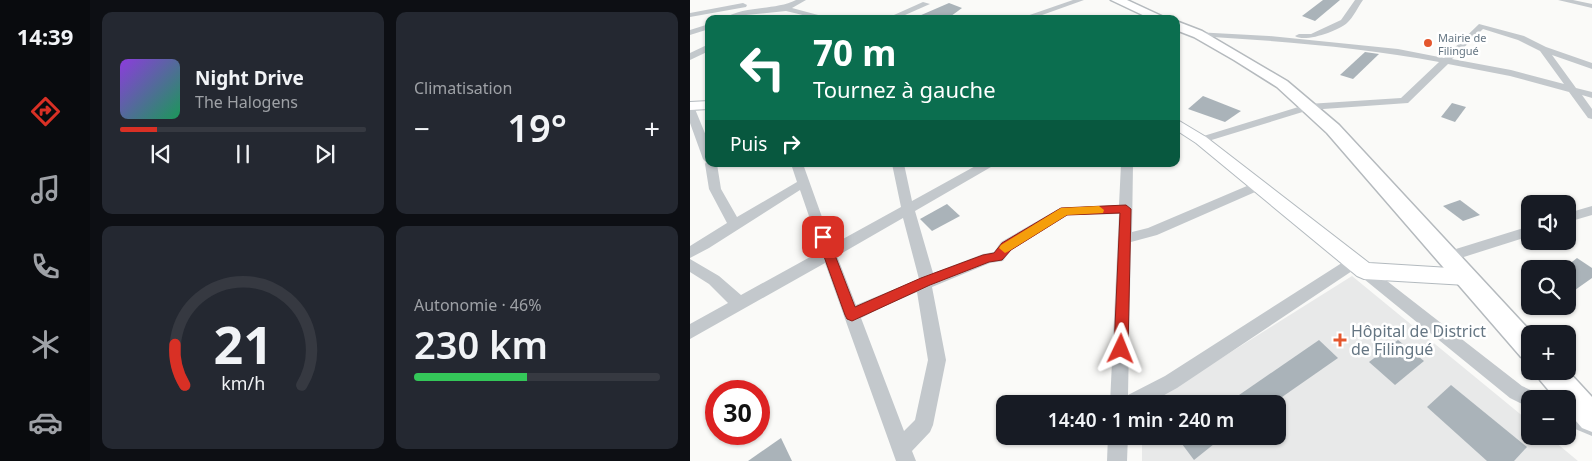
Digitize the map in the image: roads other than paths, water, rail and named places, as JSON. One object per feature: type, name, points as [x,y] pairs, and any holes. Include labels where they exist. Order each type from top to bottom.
[{"type":"main road","points":[[1118,0],[1153,15]]},
{"type":"main road","points":[[1180,27],[1198,34],[1275,80],[1333,128],[1521,338]]},
{"type":"main road","points":[[1558,380],[1592,418]]},
{"type":"street","points":[[771,15],[802,0]]},
{"type":"street","points":[[1034,15],[1080,0]]},
{"type":"street","points":[[1269,38],[1312,36],[1344,22],[1359,0]]},
{"type":"street","points":[[1562,0],[1592,6]]},
{"type":"street","points":[[690,15],[742,2],[746,15]]},
{"type":"street","points":[[899,15],[926,4]]},
{"type":"street","points":[[751,15],[784,8],[812,15]]},
{"type":"street","points":[[1201,140],[1308,107],[1404,101],[1482,26],[1521,38],[1543,49],[1592,66]]},
{"type":"street","points":[[690,33],[705,27]]},
{"type":"street","points":[[1198,34],[1269,38],[1398,52],[1511,72],[1592,95]]},
{"type":"street","points":[[690,57],[705,49]]},
{"type":"street","points":[[1543,49],[1592,116]]},
{"type":"street","points":[[705,105],[690,107],[705,148]]},
{"type":"street","points":[[1180,126],[1201,140],[1358,267],[1521,394]]},
{"type":"street","points":[[711,167],[715,189],[736,225]]},
{"type":"street","points":[[799,167],[829,255],[904,454]]},
{"type":"street","points":[[899,167],[910,220],[927,277],[924,286],[937,360],[923,425],[904,454]]},
{"type":"street","points":[[690,332],[982,167]]},
{"type":"street","points":[[1119,395],[1127,167]]},
{"type":"street","points":[[690,253],[725,233],[743,218],[804,183]]},
{"type":"street","points":[[1125,239],[1152,232],[1258,186]]},
{"type":"street","points":[[852,315],[925,282],[988,258],[998,257],[1006,246],[1065,211],[1126,209]]},
{"type":"street","points":[[1576,215],[1592,210]]},
{"type":"street","points":[[1448,257],[1521,233]]},
{"type":"street","points":[[690,265],[714,280],[739,303]]},
{"type":"street","points":[[1146,395],[1171,382],[1358,267],[1466,277]]},
{"type":"street","points":[[1576,420],[1592,427]]},
{"type":"street","points":[[1118,445],[1118,461]]},
{"type":"place","name":"Mairie de Filingué","points":[[1428,43]]},
{"type":"place","name":"Hôpital de District de Filingué","points":[[1340,340]]}]
